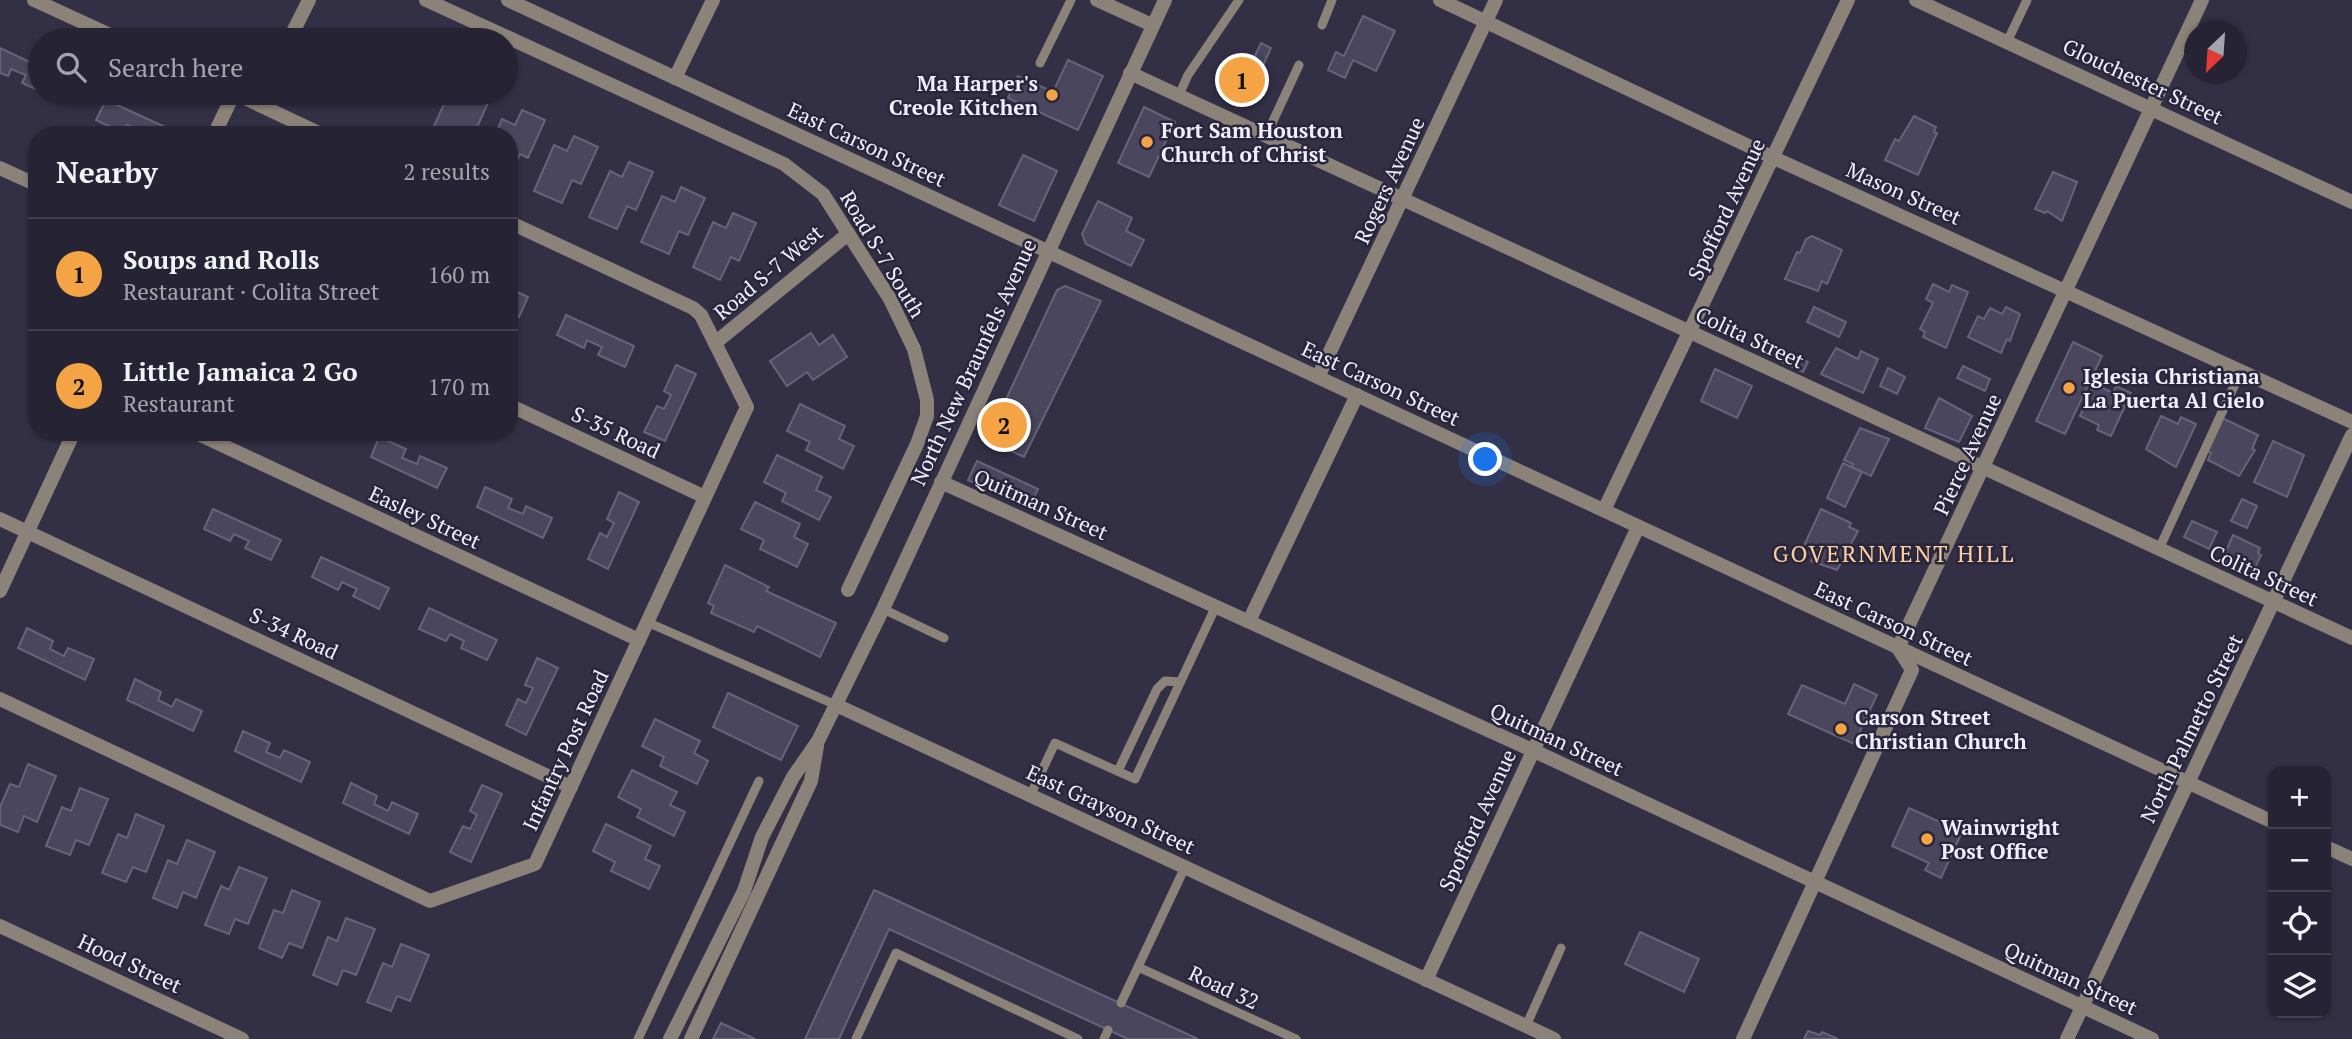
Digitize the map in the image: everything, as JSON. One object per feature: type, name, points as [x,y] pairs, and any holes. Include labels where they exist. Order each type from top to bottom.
[{"type":"street","points":[[34,0],[95,28]]},
{"type":"street","points":[[295,28],[309,0]]},
{"type":"street","name":"Road S-7 South","points":[[426,0],[487,28]]},
{"type":"street","name":"East Carson Street","points":[[508,0],[2268,820]]},
{"type":"street","points":[[675,78],[713,0]]},
{"type":"street","points":[[1097,0],[1152,25]]},
{"type":"street","name":"North New Braunfels Avenue","points":[[670,1039],[744,891],[762,837],[793,777],[818,741],[883,609],[1165,0]]},
{"type":"street","name":"Mason Street","points":[[1440,0],[1774,158],[2352,422]]},
{"type":"street","name":"Rogers Avenue","points":[[1318,377],[1496,0]]},
{"type":"street","name":"Spofford Avenue","points":[[1604,510],[1848,0]]},
{"type":"street","name":"Glouchester Street","points":[[1916,0],[2352,202]]},
{"type":"street","name":"Pierce Avenue","points":[[1898,648],[2202,0]]},
{"type":"street","name":"Road S-7 South","points":[[518,42],[785,164],[824,194],[890,299],[914,349],[927,400],[927,416],[917,444],[848,590]]},
{"type":"street","name":"Colita Street","points":[[1130,73],[2352,638]]},
{"type":"street","points":[[218,126],[228,105]]},
{"type":"street","points":[[272,105],[308,126]]},
{"type":"street","points":[[0,168],[28,181]]},
{"type":"street","name":"Infantry Post Road","points":[[0,699],[430,901],[535,864],[747,407],[701,315],[693,308],[518,226]]},
{"type":"street","name":"Road S-7 West","points":[[715,344],[848,234]]},
{"type":"street","points":[[1249,621],[1357,395]]},
{"type":"street","name":"S-35 Road","points":[[518,409],[705,497]]},
{"type":"street","name":"North Palmetto Street","points":[[2067,1039],[2352,435]]},
{"type":"street","points":[[0,591],[70,441]]},
{"type":"street","name":"Easley Street","points":[[213,441],[639,640]]},
{"type":"street","name":"Quitman Street","points":[[942,482],[1532,750],[2152,1039]]},
{"type":"street","name":"S-34 Road","points":[[0,519],[571,786]]},
{"type":"street","name":"Spofford Avenue","points":[[1426,980],[1638,527]]},
{"type":"street","points":[[1743,1039],[1912,670],[1898,648]]},
{"type":"street","name":"East Grayson Street","points":[[836,705],[1554,1039]]},
{"type":"street","name":"North New Braunfels Avenue","points":[[691,1039],[811,781],[818,741]]},
{"type":"street","points":[[2331,849],[2352,859]]},
{"type":"street","name":"Hood Street","points":[[0,926],[242,1039]]},
{"type":"lane","points":[[1040,63],[1071,0]]},
{"type":"lane","points":[[1179,95],[1188,75],[1239,0]]},
{"type":"lane","points":[[1322,25],[1332,0]]},
{"type":"lane","points":[[2007,42],[2026,0]]},
{"type":"lane","points":[[1266,136],[1299,65]]},
{"type":"lane","points":[[2159,549],[2241,371]]},
{"type":"lane","points":[[1031,794],[1055,743],[1135,779],[1216,606]]},
{"type":"lane","points":[[883,609],[944,638]]},
{"type":"lane","name":"East Grayson Street","points":[[647,622],[836,705]]},
{"type":"lane","points":[[1118,771],[1157,688],[1165,681],[1180,682]]},
{"type":"lane","points":[[638,1039],[759,781]]},
{"type":"lane","points":[[1121,1003],[1185,867]]},
{"type":"lane","points":[[727,923],[741,930]]},
{"type":"lane","points":[[1526,1026],[1560,948]]},
{"type":"lane","points":[[856,1039],[896,953],[1079,1039]]},
{"type":"lane","name":"Road 32","points":[[1138,967],[1296,1039]]},
{"type":"lane","points":[[693,992],[709,1000]]},
{"type":"building","points":[[1363,16],[1395,31],[1376,71],[1353,60],[1345,78],[1328,70],[1336,52],[1344,56]]},
{"type":"building","points":[[1261,43],[1271,48],[1247,100],[1223,89],[1232,68],[1237,71],[1243,58],[1252,62]]},
{"type":"building","points":[[0,48],[28,61],[28,86],[22,83],[26,75],[11,69],[8,76],[0,73]]},
{"type":"building","name":"Ma Harper's Creole Kitchen","points":[[1068,60],[1103,76],[1078,130],[1008,98],[1018,76],[1053,92]]},
{"type":"building","points":[[104,105],[117,105],[163,126],[108,126],[96,120]]},
{"type":"building","points":[[444,105],[487,105],[478,126],[434,126]]},
{"type":"building","name":"Fort Sam Houston Church of Christ","points":[[1144,107],[1175,122],[1149,177],[1118,163]]},
{"type":"building","points":[[522,110],[545,120],[528,158],[520,154],[518,158],[518,126],[499,126],[502,119],[515,125]]},
{"type":"building","points":[[1914,116],[1936,127],[1934,132],[1937,133],[1918,175],[1885,160],[1895,139],[1899,141]]},
{"type":"building","points":[[574,136],[598,147],[581,184],[572,180],[562,203],[534,191],[554,145],[567,151]]},
{"type":"building","points":[[1023,155],[1057,171],[1034,221],[999,205]]},
{"type":"building","points":[[629,162],[653,172],[636,210],[627,206],[617,229],[589,217],[610,171],[622,177]]},
{"type":"building","points":[[2053,172],[2077,182],[2062,221],[2047,211],[2045,213],[2035,209]]},
{"type":"building","points":[[681,187],[705,198],[688,235],[679,231],[669,254],[641,242],[662,196],[675,202]]},
{"type":"building","points":[[1098,201],[1132,218],[1126,231],[1144,240],[1131,266],[1086,244],[1082,234]]},
{"type":"building","points":[[733,213],[756,223],[739,261],[731,257],[720,280],[693,267],[713,222],[726,228]]},
{"type":"building","points":[[1812,236],[1842,250],[1827,284],[1822,281],[1818,291],[1785,279],[1797,252],[1800,253],[1806,239]]},
{"type":"building","points":[[1933,284],[1949,292],[1952,285],[1968,292],[1946,348],[1923,337],[1925,332],[1920,329],[1933,303],[1926,299]]},
{"type":"building","points":[[1065,286],[1101,301],[1024,457],[987,440],[1057,290]]},
{"type":"building","points":[[518,292],[528,297],[518,317]]},
{"type":"building","points":[[1814,307],[1846,322],[1839,337],[1807,322]]},
{"type":"building","points":[[2006,307],[2020,314],[2010,341],[2007,339],[2001,353],[1968,337],[1978,316],[1984,319],[1990,308],[2002,314]]},
{"type":"building","points":[[566,315],[634,346],[625,367],[598,355],[602,347],[587,340],[584,348],[557,335]]},
{"type":"building","points":[[811,333],[819,345],[833,335],[847,357],[813,380],[807,372],[787,386],[770,361]]},
{"type":"building","name":"Iglesia Christiana La Puerta Al Cielo","points":[[2073,342],[2102,356],[2065,434],[2036,421]]},
{"type":"building","points":[[1836,348],[1858,359],[1861,351],[1878,359],[1863,393],[1821,374]]},
{"type":"building","points":[[1783,350],[1808,362],[1803,372],[1778,360]]},
{"type":"building","points":[[676,365],[696,374],[665,441],[644,432],[657,406],[664,409],[671,395],[664,391]]},
{"type":"building","points":[[1963,366],[1990,379],[1985,391],[1957,378]]},
{"type":"building","points":[[1888,368],[1905,377],[1897,394],[1880,386]]},
{"type":"building","points":[[1715,369],[1752,386],[1737,418],[1701,401]]},
{"type":"building","points":[[2094,384],[2113,393],[2116,386],[2131,393],[2111,436],[2097,430],[2099,425],[2080,416]]},
{"type":"building","points":[[1939,398],[1972,416],[1959,442],[1925,428]]},
{"type":"building","points":[[800,404],[845,426],[839,439],[854,446],[843,469],[806,450],[810,442],[787,431]]},
{"type":"building","points":[[2161,416],[2178,424],[2181,417],[2196,424],[2176,467],[2146,449]]},
{"type":"building","points":[[2222,418],[2258,435],[2252,449],[2255,450],[2239,476],[2208,460],[2211,453],[2207,451]]},
{"type":"building","points":[[1860,428],[1889,439],[1871,476],[1851,467],[1853,464],[1844,460]]},
{"type":"building","points":[[377,441],[388,441],[406,449],[402,458],[417,464],[420,456],[447,468],[437,488],[371,457]]},
{"type":"building","points":[[2273,441],[2304,455],[2287,497],[2254,482]]},
{"type":"building","points":[[777,455],[822,477],[816,490],[831,497],[819,520],[782,501],[786,493],[764,482]]},
{"type":"building","points":[[977,461],[1038,489],[1029,508],[968,480]]},
{"type":"building","points":[[1843,463],[1862,472],[1845,507],[1827,498]]},
{"type":"building","points":[[485,487],[512,499],[508,508],[523,514],[526,506],[552,518],[543,538],[477,507]]},
{"type":"building","points":[[619,492],[639,502],[608,569],[588,559],[600,533],[607,537],[614,523],[607,519]]},
{"type":"building","points":[[2242,499],[2257,506],[2247,528],[2231,521]]},
{"type":"building","points":[[755,502],[800,524],[794,537],[808,544],[797,567],[760,549],[764,540],[741,529]]},
{"type":"building","points":[[213,509],[281,540],[271,560],[245,548],[249,541],[234,534],[230,541],[204,529]]},
{"type":"building","points":[[1821,509],[1851,523],[1849,527],[1858,531],[1837,570],[1811,561],[1814,555],[1802,550]]},
{"type":"building","points":[[2192,521],[2217,532],[2209,549],[2184,537]]},
{"type":"building","points":[[2233,535],[2260,548],[2258,553],[2261,555],[2255,568],[2251,566],[2249,572],[2222,560]]},
{"type":"building","points":[[321,557],[389,588],[379,609],[353,596],[357,589],[342,582],[338,590],[312,577]]},
{"type":"building","points":[[725,565],[769,587],[766,591],[836,623],[820,657],[757,626],[754,632],[711,613],[714,606],[708,603]]},
{"type":"building","points":[[429,608],[497,640],[487,660],[461,648],[464,641],[450,634],[446,641],[419,629]]},
{"type":"building","points":[[27,628],[53,641],[50,649],[64,656],[68,648],[94,659],[85,680],[18,648]]},
{"type":"building","points":[[537,658],[558,668],[526,735],[506,725],[518,699],[526,703],[533,688],[525,685]]},
{"type":"building","points":[[135,679],[161,692],[158,700],[172,707],[176,699],[202,711],[193,731],[127,700]]},
{"type":"building","name":"Carson Street Christian Church","points":[[1854,684],[1877,695],[1854,744],[1788,714],[1802,685],[1845,704]]},
{"type":"building","points":[[728,693],[798,726],[781,760],[713,727]]},
{"type":"building","points":[[655,719],[700,741],[694,753],[708,761],[697,784],[660,766],[664,757],[642,746]]},
{"type":"building","points":[[243,731],[270,743],[266,752],[280,758],[284,750],[310,762],[301,782],[235,751]]},
{"type":"building","points":[[28,764],[56,776],[37,822],[24,816],[18,832],[0,825],[0,807],[10,784],[19,787]]},
{"type":"building","points":[[632,770],[677,792],[670,805],[685,812],[674,836],[637,817],[641,809],[618,797]]},
{"type":"building","points":[[351,783],[377,796],[374,804],[388,811],[392,802],[418,814],[409,834],[343,803]]},
{"type":"building","points":[[482,785],[502,794],[471,862],[450,852],[463,826],[470,829],[477,815],[470,811]]},
{"type":"building","points":[[80,788],[108,799],[89,845],[76,840],[70,855],[46,846],[62,807],[71,811]]},
{"type":"building","name":"Wainwright Post Office","points":[[1909,808],[1962,832],[1941,878],[1925,870],[1929,863],[1892,846]]},
{"type":"building","points":[[136,814],[164,826],[146,872],[133,867],[126,882],[102,873],[118,834],[127,838]]},
{"type":"building","points":[[606,824],[651,846],[645,859],[660,866],[649,889],[611,871],[615,862],[593,851]]},
{"type":"building","points":[[187,840],[215,852],[196,898],[183,892],[177,908],[153,898],[168,860],[177,864]]},
{"type":"building","points":[[239,867],[267,878],[248,924],[235,919],[229,934],[205,925],[221,886],[229,890]]},
{"type":"building","points":[[292,890],[320,902],[302,948],[289,943],[282,958],[259,948],[274,910],[283,913]]},
{"type":"building","points":[[874,890],[1198,1039],[1128,1039],[889,929],[839,1039],[805,1039]]},
{"type":"building","points":[[346,918],[375,929],[356,975],[343,970],[337,985],[313,975],[328,937],[337,941]]},
{"type":"building","points":[[1640,932],[1699,959],[1684,992],[1625,964]]},
{"type":"building","points":[[401,944],[429,955],[410,1001],[397,996],[391,1011],[367,1002],[383,963],[392,967]]},
{"type":"building","points":[[721,1023],[755,1039],[713,1039]]},
{"type":"building","points":[[1808,1031],[1820,1035],[1822,1032],[1838,1039],[1804,1039]]},
{"type":"place","name":"Soups and Rolls","points":[[1242,80]]},
{"type":"place","name":"Ma Harper's Creole Kitchen","points":[[1052,95]]},
{"type":"place","name":"Fort Sam Houston Church of Christ","points":[[1147,142]]},
{"type":"place","name":"Iglesia Christiana La Puerta Al Cielo","points":[[2069,388]]},
{"type":"place","name":"Little Jamaica 2 Go","points":[[1004,425]]},
{"type":"place","name":"Carson Street Christian Church","points":[[1841,729]]},
{"type":"place","name":"Wainwright Post Office","points":[[1927,839]]},
{"type":"district","name":"GOVERNMENT HILL","points":[[1894,553]]}]
